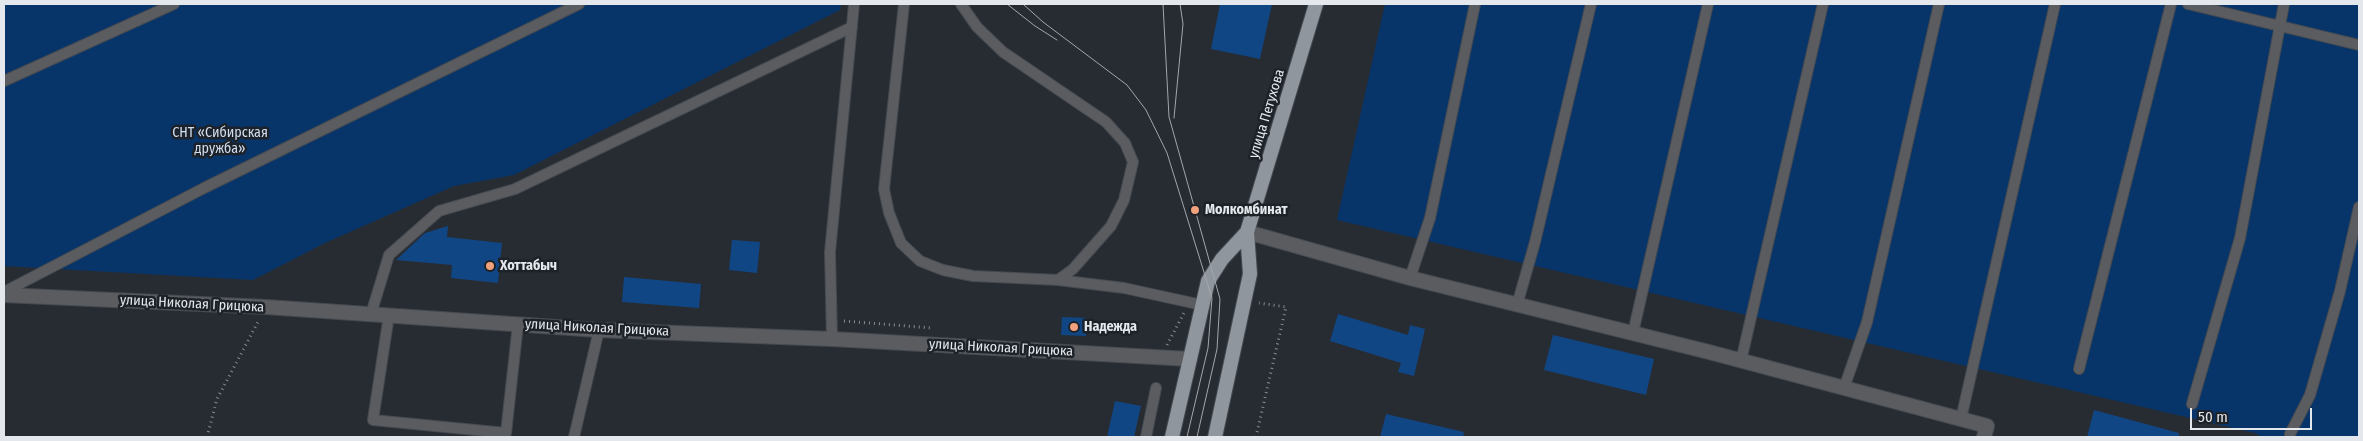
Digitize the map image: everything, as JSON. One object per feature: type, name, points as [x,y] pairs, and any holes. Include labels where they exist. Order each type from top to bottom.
[{"type":"highway","name":"улица Петухова","points":[[1215,437],[1250,274],[1247,232],[1316,4]]},
{"type":"highway","name":"улица Петухова","points":[[1172,437],[1190,359],[1195,304],[1214,271],[1247,232]]},
{"type":"street","points":[[1247,232],[1410,278],[1633,333],[1961,418],[1987,426],[1984,437]]},
{"type":"street","name":"улица Николая Грицюка","points":[[4,294],[266,307],[599,330],[832,339],[1190,359]]},
{"type":"lane","points":[[4,81],[174,4]]},
{"type":"lane","points":[[4,294],[204,188],[578,4]]},
{"type":"lane","points":[[832,339],[830,252],[854,4]]},
{"type":"lane","points":[[904,4],[884,189],[901,243],[920,262],[944,270],[973,276],[1058,280],[1124,288],[1195,304]]},
{"type":"lane","points":[[961,4],[978,27],[1003,52],[1106,122],[1125,143],[1133,162],[1124,200],[1111,226],[1074,269],[1058,280]]},
{"type":"lane","points":[[1410,278],[1430,218],[1476,4]]},
{"type":"lane","points":[[1518,305],[1535,242],[1591,4]]},
{"type":"lane","points":[[1633,333],[1708,4]]},
{"type":"lane","points":[[1742,361],[1823,4]]},
{"type":"lane","points":[[1844,388],[1868,322],[1939,4]]},
{"type":"lane","points":[[1961,418],[2055,4]]},
{"type":"lane","points":[[2079,369],[2171,4]]},
{"type":"lane","points":[[2188,4],[2359,45]]},
{"type":"lane","points":[[2192,404],[2240,238],[2284,4]]},
{"type":"lane","points":[[371,314],[388,255],[439,211],[515,189],[852,27]]},
{"type":"lane","points":[[2290,434],[2310,395],[2340,291],[2359,207]]},
{"type":"lane","points":[[389,315],[373,420],[506,433],[518,324]]},
{"type":"lane","points":[[574,437],[599,330]]},
{"type":"lane","points":[[1146,437],[1156,388]]},
{"type":"path","points":[[1245,302],[1286,307],[1256,437]]},
{"type":"path","points":[[1166,346],[1195,304]]},
{"type":"path","points":[[207,437],[216,399],[266,307]]},
{"type":"path","points":[[832,320],[940,328]]},
{"type":"green space","name":"СНТ «Сибирская дружба»","points":[[4,4],[841,4],[840,10],[514,175],[454,186],[325,243],[253,280],[4,266]]},
{"type":"green space","points":[[1385,4],[2359,4],[2359,437],[2262,437],[2255,433],[1337,220]]},
{"type":"building","points":[[1220,4],[1272,4],[1260,59],[1211,49]]},
{"type":"building","points":[[448,226],[447,237],[502,243],[498,283],[451,278],[452,265],[396,260],[425,233]]},
{"type":"building","points":[[732,240],[760,242],[757,273],[729,270]]},
{"type":"building","points":[[624,277],[701,284],[699,308],[622,302]]},
{"type":"building","points":[[1338,314],[1408,335],[1410,325],[1425,329],[1414,376],[1398,372],[1401,363],[1330,341]]},
{"type":"building","name":"Надежда","points":[[1062,317],[1087,318],[1086,336],[1061,335]]},
{"type":"building","points":[[1553,335],[1654,359],[1646,395],[1544,370]]},
{"type":"building","points":[[1115,401],[1141,406],[1134,437],[1107,437]]},
{"type":"building","points":[[2094,410],[2179,433],[2179,437],[2087,437]]},
{"type":"building","points":[[1386,414],[1464,432],[1463,437],[1380,437]]},
{"type":"tram line","points":[[1007,4],[1057,40]]},
{"type":"tram line","points":[[1023,4],[1043,22],[1127,85],[1146,110],[1167,153],[1212,298],[1208,348],[1187,437]]},
{"type":"tram line","points":[[1163,4],[1169,117],[1220,299],[1217,349],[1197,437]]},
{"type":"tram line","points":[[1174,118],[1183,24],[1180,4]]},
{"type":"place","name":"Молкомбинат","points":[[1195,210]]},
{"type":"place","name":"Хоттабыч","points":[[490,266]]},
{"type":"place","name":"Надежда","points":[[1074,327]]}]
